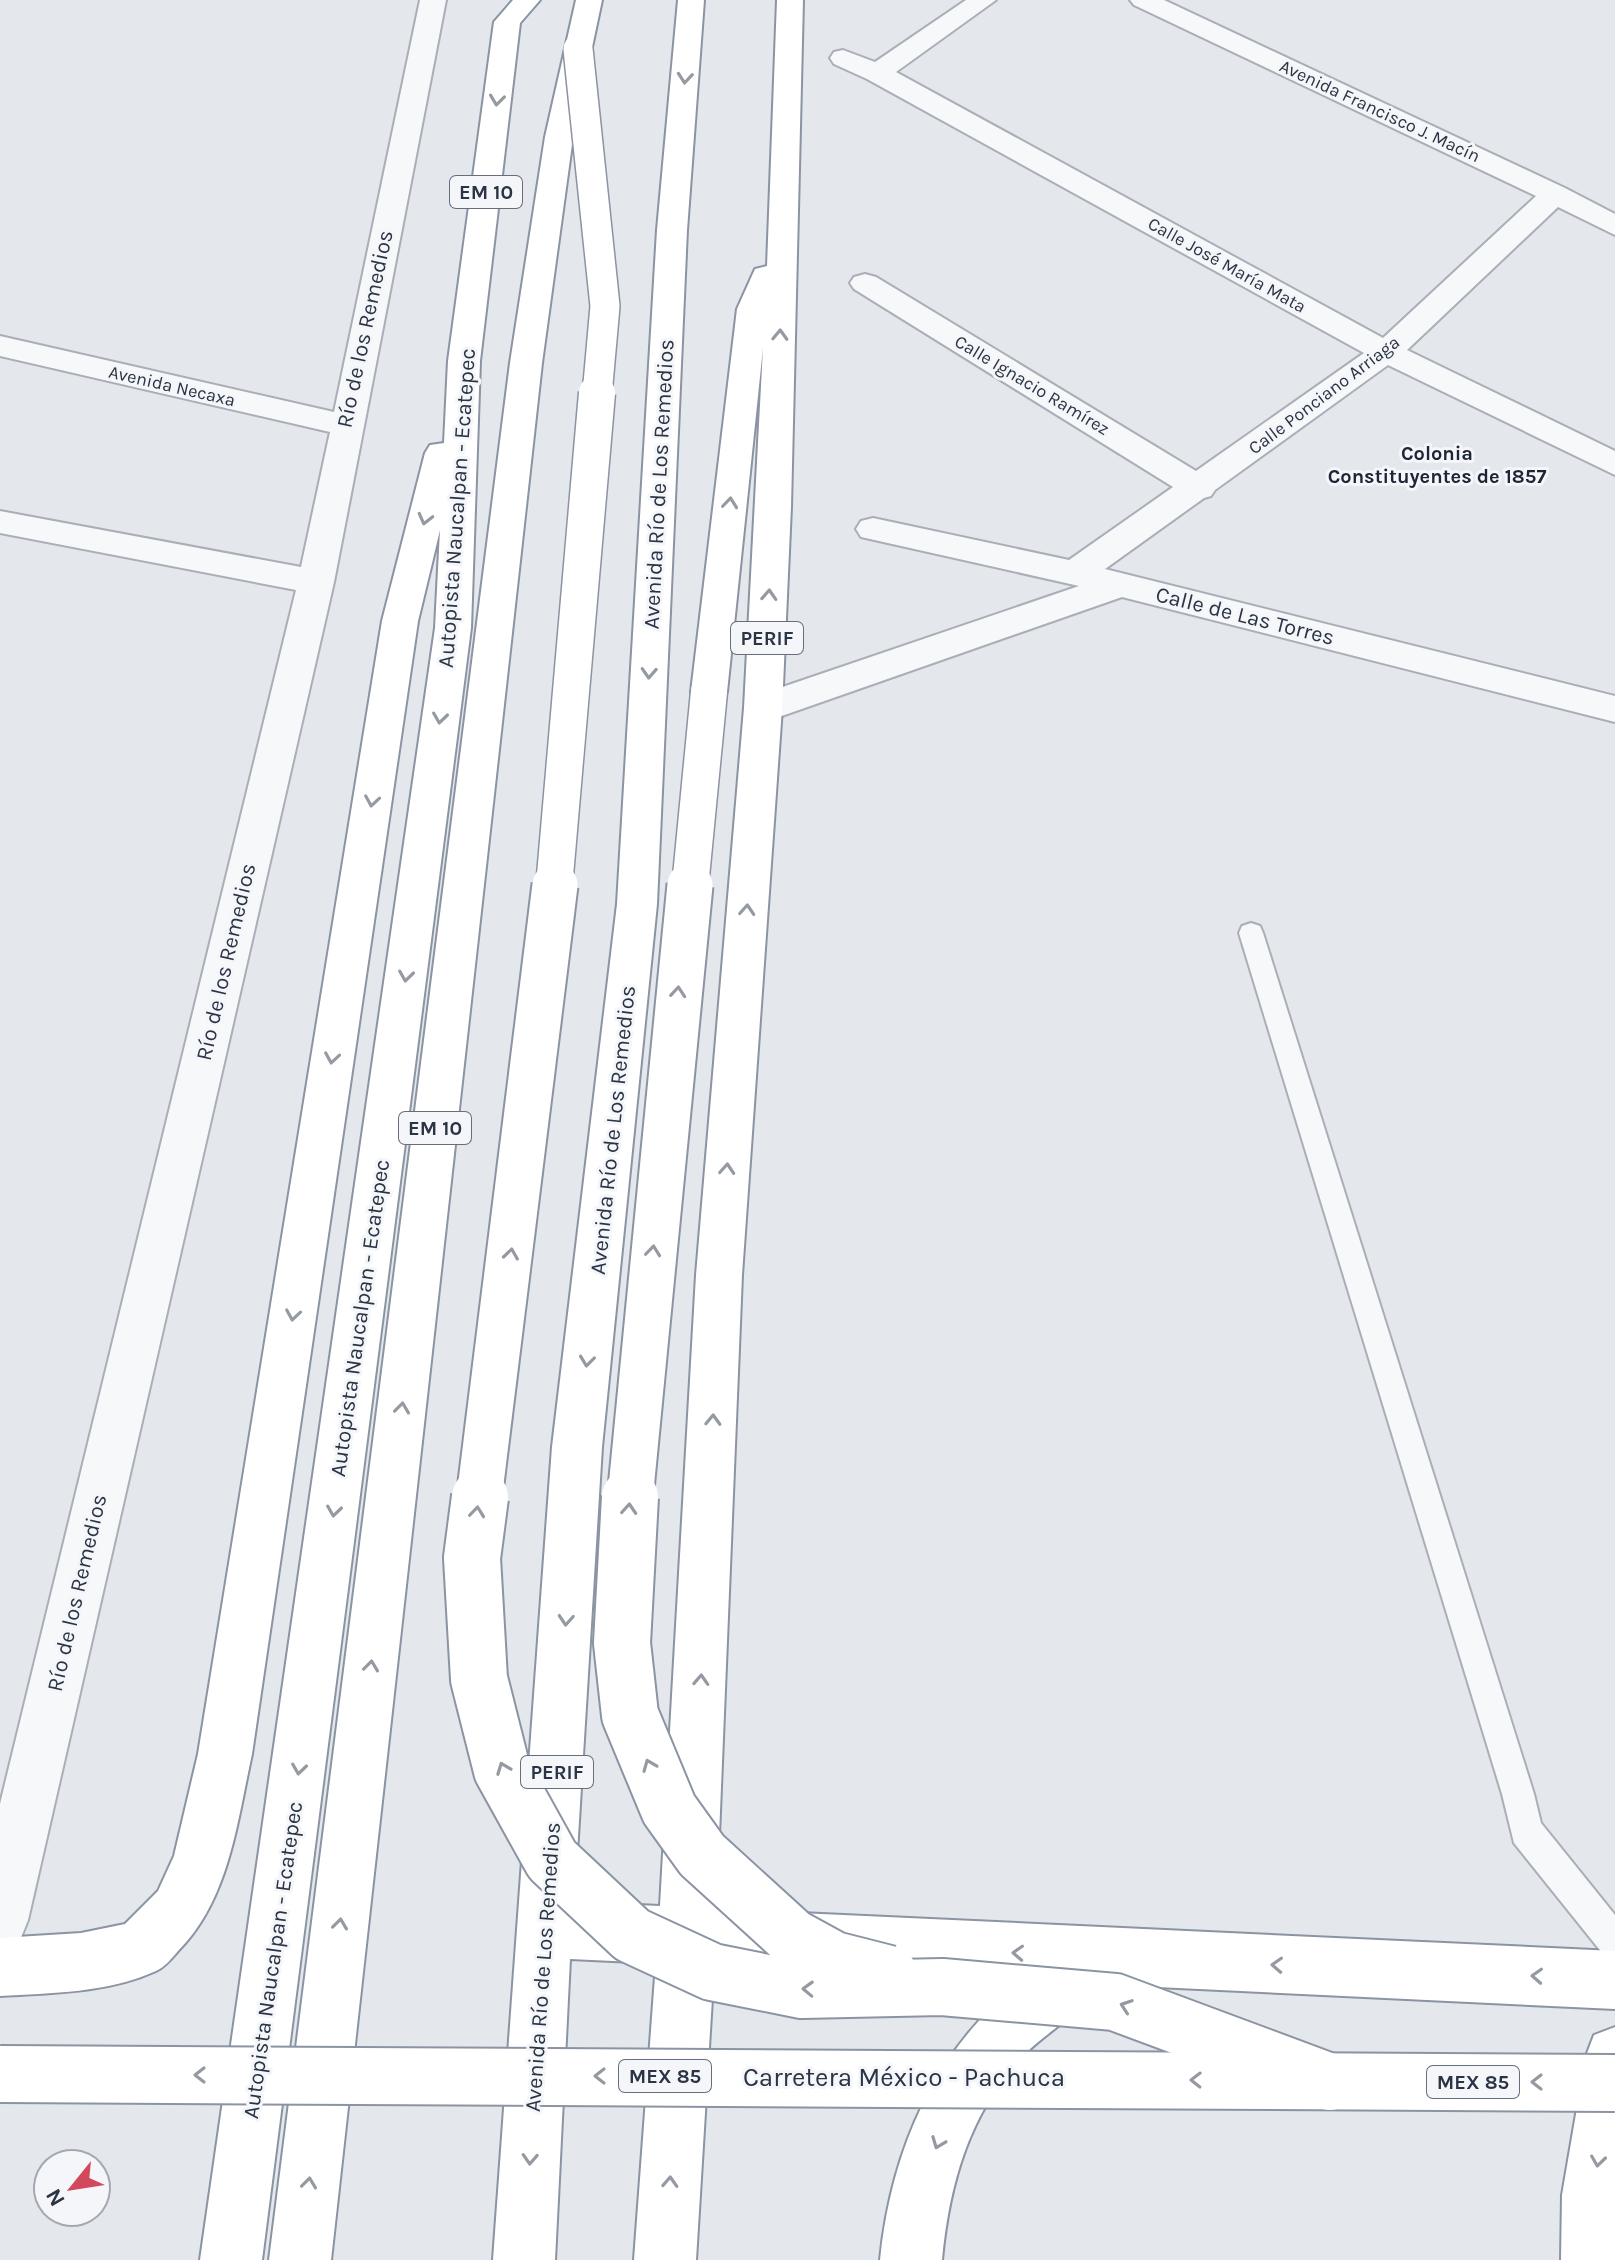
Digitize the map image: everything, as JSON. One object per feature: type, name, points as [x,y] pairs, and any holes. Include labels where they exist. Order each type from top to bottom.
[{"type":"highway","name":"Autopista Naucalpan - Ecatepec","points":[[231,2260],[453,628],[464,361],[505,11],[527,0]]},
{"type":"highway","name":"Autopista Naucalpan - Ecatepec","points":[[300,2260],[526,363],[559,137],[589,0]]},
{"type":"highway","name":"Avenida Río de Los Remedios","points":[[524,2260],[577,1447],[637,904],[672,230],[691,0]]},
{"type":"highway","name":"PERIF","points":[[665,2260],[687,1933],[719,1275],[763,708],[774,507],[790,0]]},
{"type":"highway","points":[[578,49],[605,306],[556,874],[472,1558],[479,1679],[502,1770],[552,1860],[632,1935],[712,1972],[802,1990],[942,1987],[1115,2002],[1330,2082]]},
{"type":"highway","points":[[783,236],[752,309],[709,692],[632,1470],[622,1643],[630,1715],[669,1809],[702,1855],[792,1937],[834,1960],[942,1987]]},
{"type":"highway","points":[[0,1967],[81,1962],[140,1949],[178,1911],[201,1861],[225,1754],[400,621],[464,361]]},
{"type":"highway","points":[[544,1929],[687,1933],[1093,1956],[1615,1980]]},
{"type":"highway","points":[[911,2260],[924,2178],[948,2116],[979,2063],[1001,2036],[1036,2009],[1093,1956]]},
{"type":"highway","points":[[1592,2260],[1593,2195],[1615,2056]]},
{"type":"highway","name":"Carretera México - Pachuca","points":[[0,2074],[1615,2083]]},
{"type":"street","name":"Río de los Remedios","points":[[0,1920],[316,582],[345,425],[433,0]]},
{"type":"street","points":[[877,73],[983,0]]},
{"type":"street","name":"Avenida Francisco J. Macín","points":[[1143,0],[1555,194],[1615,226]]},
{"type":"street","name":"Calle José María Mata","points":[[843,58],[877,73],[1386,352],[1615,464]]},
{"type":"street","name":"Calle Ponciano Arriaga","points":[[1075,573],[1199,488],[1386,352],[1555,194]]},
{"type":"street","name":"Calle Ignacio Ramírez","points":[[865,283],[1199,488]]},
{"type":"street","name":"Avenida Necaxa","points":[[0,346],[345,425]]},
{"type":"street","points":[[0,522],[316,582]]},
{"type":"street","name":"Calle de Las Torres","points":[[873,529],[1075,573],[1615,709]]},
{"type":"street","points":[[763,708],[1120,585]]},
{"type":"lane","points":[[1251,933],[1518,1794],[1526,1831],[1615,1942]]},
{"type":"district","name":"Colonia Constituyentes de 1857","points":[[1437,464]]}]
